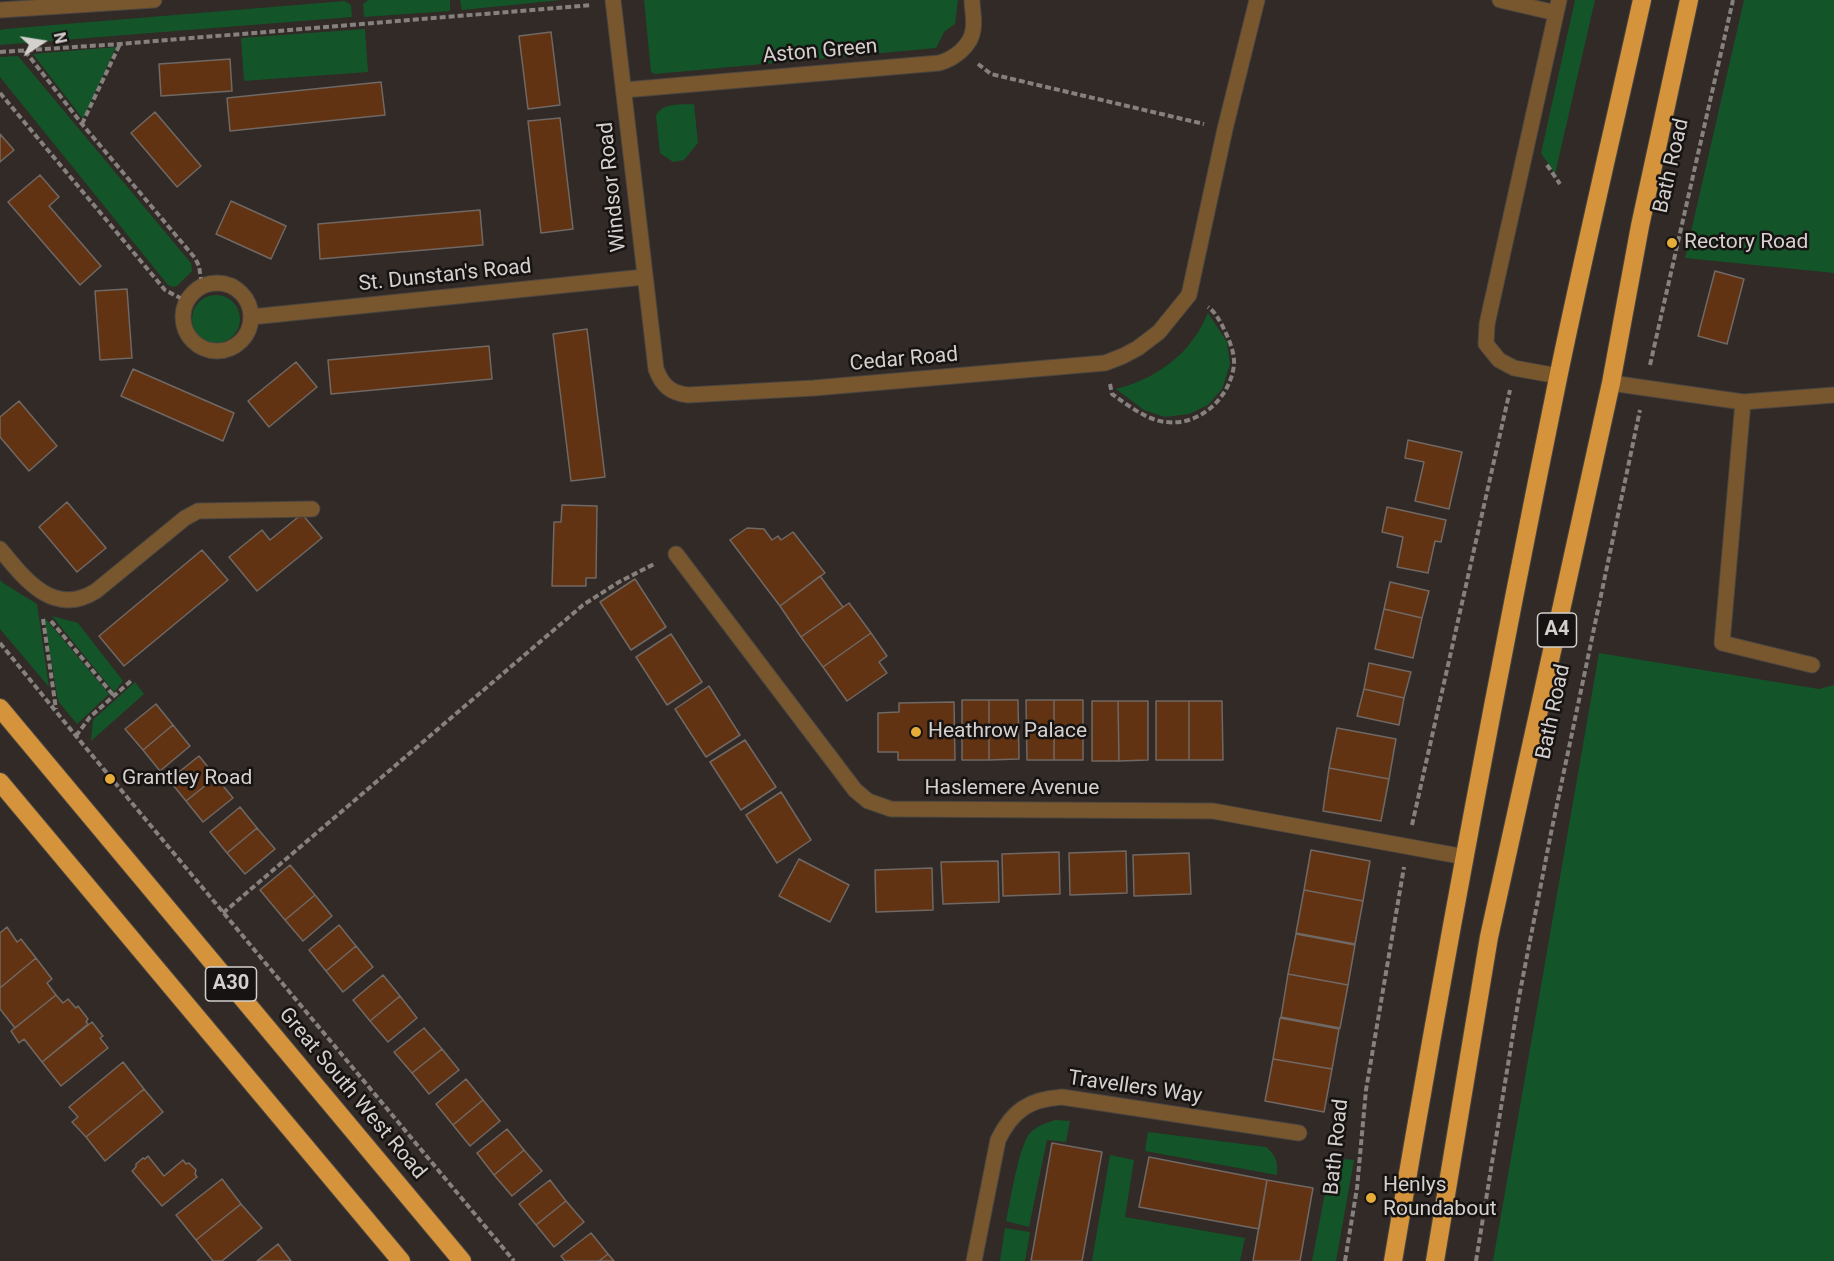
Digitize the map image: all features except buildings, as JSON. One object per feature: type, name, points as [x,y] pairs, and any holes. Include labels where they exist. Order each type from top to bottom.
[{"type":"highway","name":"A4","points":[[1393,1261],[1465,857],[1558,376],[1642,0]]},
{"type":"highway","name":"Bath Road","points":[[1435,1261],[1490,937],[1611,383],[1640,226],[1689,0]]},
{"type":"highway","name":"Great South West Road","points":[[0,708],[462,1261]]},
{"type":"highway","name":"A30","points":[[0,782],[401,1261]]},
{"type":"street","points":[[0,10],[154,0]]},
{"type":"street","points":[[963,48],[973,30],[972,0]]},
{"type":"street","points":[[1189,295],[1225,129],[1257,0]]},
{"type":"street","points":[[1500,0],[1558,7],[1487,324],[1486,344],[1499,360],[1514,368],[1558,376]]},
{"type":"street","name":"Windsor Road","points":[[614,2],[656,369]]},
{"type":"street","name":"Aston Green","points":[[624,90],[939,63],[952,58],[963,48]]},
{"type":"street","name":"St. Dunstan's Road","points":[[251,317],[644,277]]},
{"type":"street","points":[[213,283],[235,288],[249,306],[251,317],[249,328],[235,346],[214,351],[203,348],[194,342],[183,323],[186,301],[193,292],[213,283]]},
{"type":"street","name":"Cedar Road","points":[[656,369],[660,379],[668,388],[678,394],[688,395],[814,388],[1105,363],[1123,357],[1159,332],[1189,295]]},
{"type":"street","points":[[1611,383],[1743,402],[1834,396]]},
{"type":"street","points":[[1743,402],[1722,643],[1812,665]]},
{"type":"street","points":[[0,549],[42,601],[67,600],[86,597],[185,518],[198,511],[312,509]]},
{"type":"street","name":"Haslemere Avenue","points":[[676,554],[855,790],[868,801],[891,809],[1214,811],[1465,857]]},
{"type":"street","name":"Travellers Way","points":[[974,1261],[998,1140],[1005,1124],[1034,1101],[1062,1097],[1299,1133]]},
{"type":"path","name":"Bath Road","points":[[1476,1261],[1519,997],[1551,833],[1645,388],[1733,0]]},
{"type":"path","points":[[0,52],[614,2]]},
{"type":"path","points":[[82,124],[120,44]]},
{"type":"path","points":[[963,48],[991,75],[1225,129]]},
{"type":"path","points":[[25,50],[82,124],[195,258],[199,266],[202,286]]},
{"type":"path","points":[[0,93],[165,290],[186,301]]},
{"type":"path","points":[[1105,363],[1112,394],[1141,414],[1165,422],[1189,420],[1213,407],[1225,392],[1234,364],[1230,340],[1214,311],[1189,295]]},
{"type":"path","name":"Bath Road","points":[[1345,1261],[1357,1188],[1366,1090],[1408,846],[1514,368]]},
{"type":"path","points":[[224,913],[584,605],[645,567],[676,554]]},
{"type":"path","points":[[42,601],[114,696]]},
{"type":"path","points":[[42,601],[56,710]]},
{"type":"path","name":"Great South West Road","points":[[0,643],[514,1261]]},
{"type":"path","points":[[76,736],[90,717],[133,679]]},
{"type":"green space","points":[[368,0],[450,0],[450,11],[364,17],[363,4]]},
{"type":"green space","points":[[460,0],[561,0],[462,10]]},
{"type":"green space","points":[[644,0],[958,0],[955,24],[944,32],[936,48],[655,74],[651,72]]},
{"type":"green space","points":[[1575,0],[1595,0],[1555,174],[1541,153]]},
{"type":"green space","points":[[1744,0],[1834,0],[1834,273],[1685,258]]},
{"type":"green space","points":[[345,1],[351,5],[352,17],[0,45],[0,30],[5,29]]},
{"type":"green space","points":[[365,29],[368,72],[244,81],[241,38]]},
{"type":"green space","points":[[116,47],[83,119],[33,54]]},
{"type":"green space","points":[[18,56],[191,263],[192,271],[177,286],[168,285],[0,77],[0,57]]},
{"type":"green space","points":[[694,104],[698,143],[684,160],[673,162],[660,153],[656,116],[667,106]]},
{"type":"green space","points":[[216,295],[233,302],[240,319],[233,336],[216,343],[199,336],[192,319],[199,302]]},
{"type":"green space","points":[[1208,313],[1227,342],[1230,364],[1222,389],[1208,405],[1189,414],[1165,417],[1144,410],[1116,389],[1138,382],[1179,356],[1196,335]]},
{"type":"green space","points":[[0,580],[37,604],[49,687],[0,629]]},
{"type":"green space","points":[[52,616],[78,623],[123,681],[114,692]]},
{"type":"green space","points":[[44,617],[109,694],[77,724],[58,701]]},
{"type":"green space","points":[[1599,653],[1819,689],[1834,685],[1834,1261],[1493,1261]]},
{"type":"green space","points":[[135,682],[144,694],[91,741],[93,720]]},
{"type":"green space","points":[[1055,1120],[1070,1121],[1066,1142],[1047,1140],[1029,1227],[1006,1221],[1026,1139],[1035,1128]]},
{"type":"green space","points":[[1148,1132],[1266,1147],[1276,1159],[1277,1175],[1145,1151]]},
{"type":"green space","points":[[1110,1155],[1134,1160],[1125,1217],[1245,1238],[1240,1261],[1092,1261]]},
{"type":"green space","points":[[1345,1159],[1354,1160],[1336,1261],[1312,1261],[1333,1164]]},
{"type":"green space","points":[[1005,1228],[1030,1232],[1025,1261],[1000,1261]]},
{"type":"place","name":"Rectory Road","points":[[1672,243]]},
{"type":"place","name":"Heathrow Palace","points":[[916,732]]},
{"type":"place","name":"Grantley Road","points":[[110,779]]},
{"type":"place","name":"Henlys Roundabout","points":[[1371,1198]]}]
